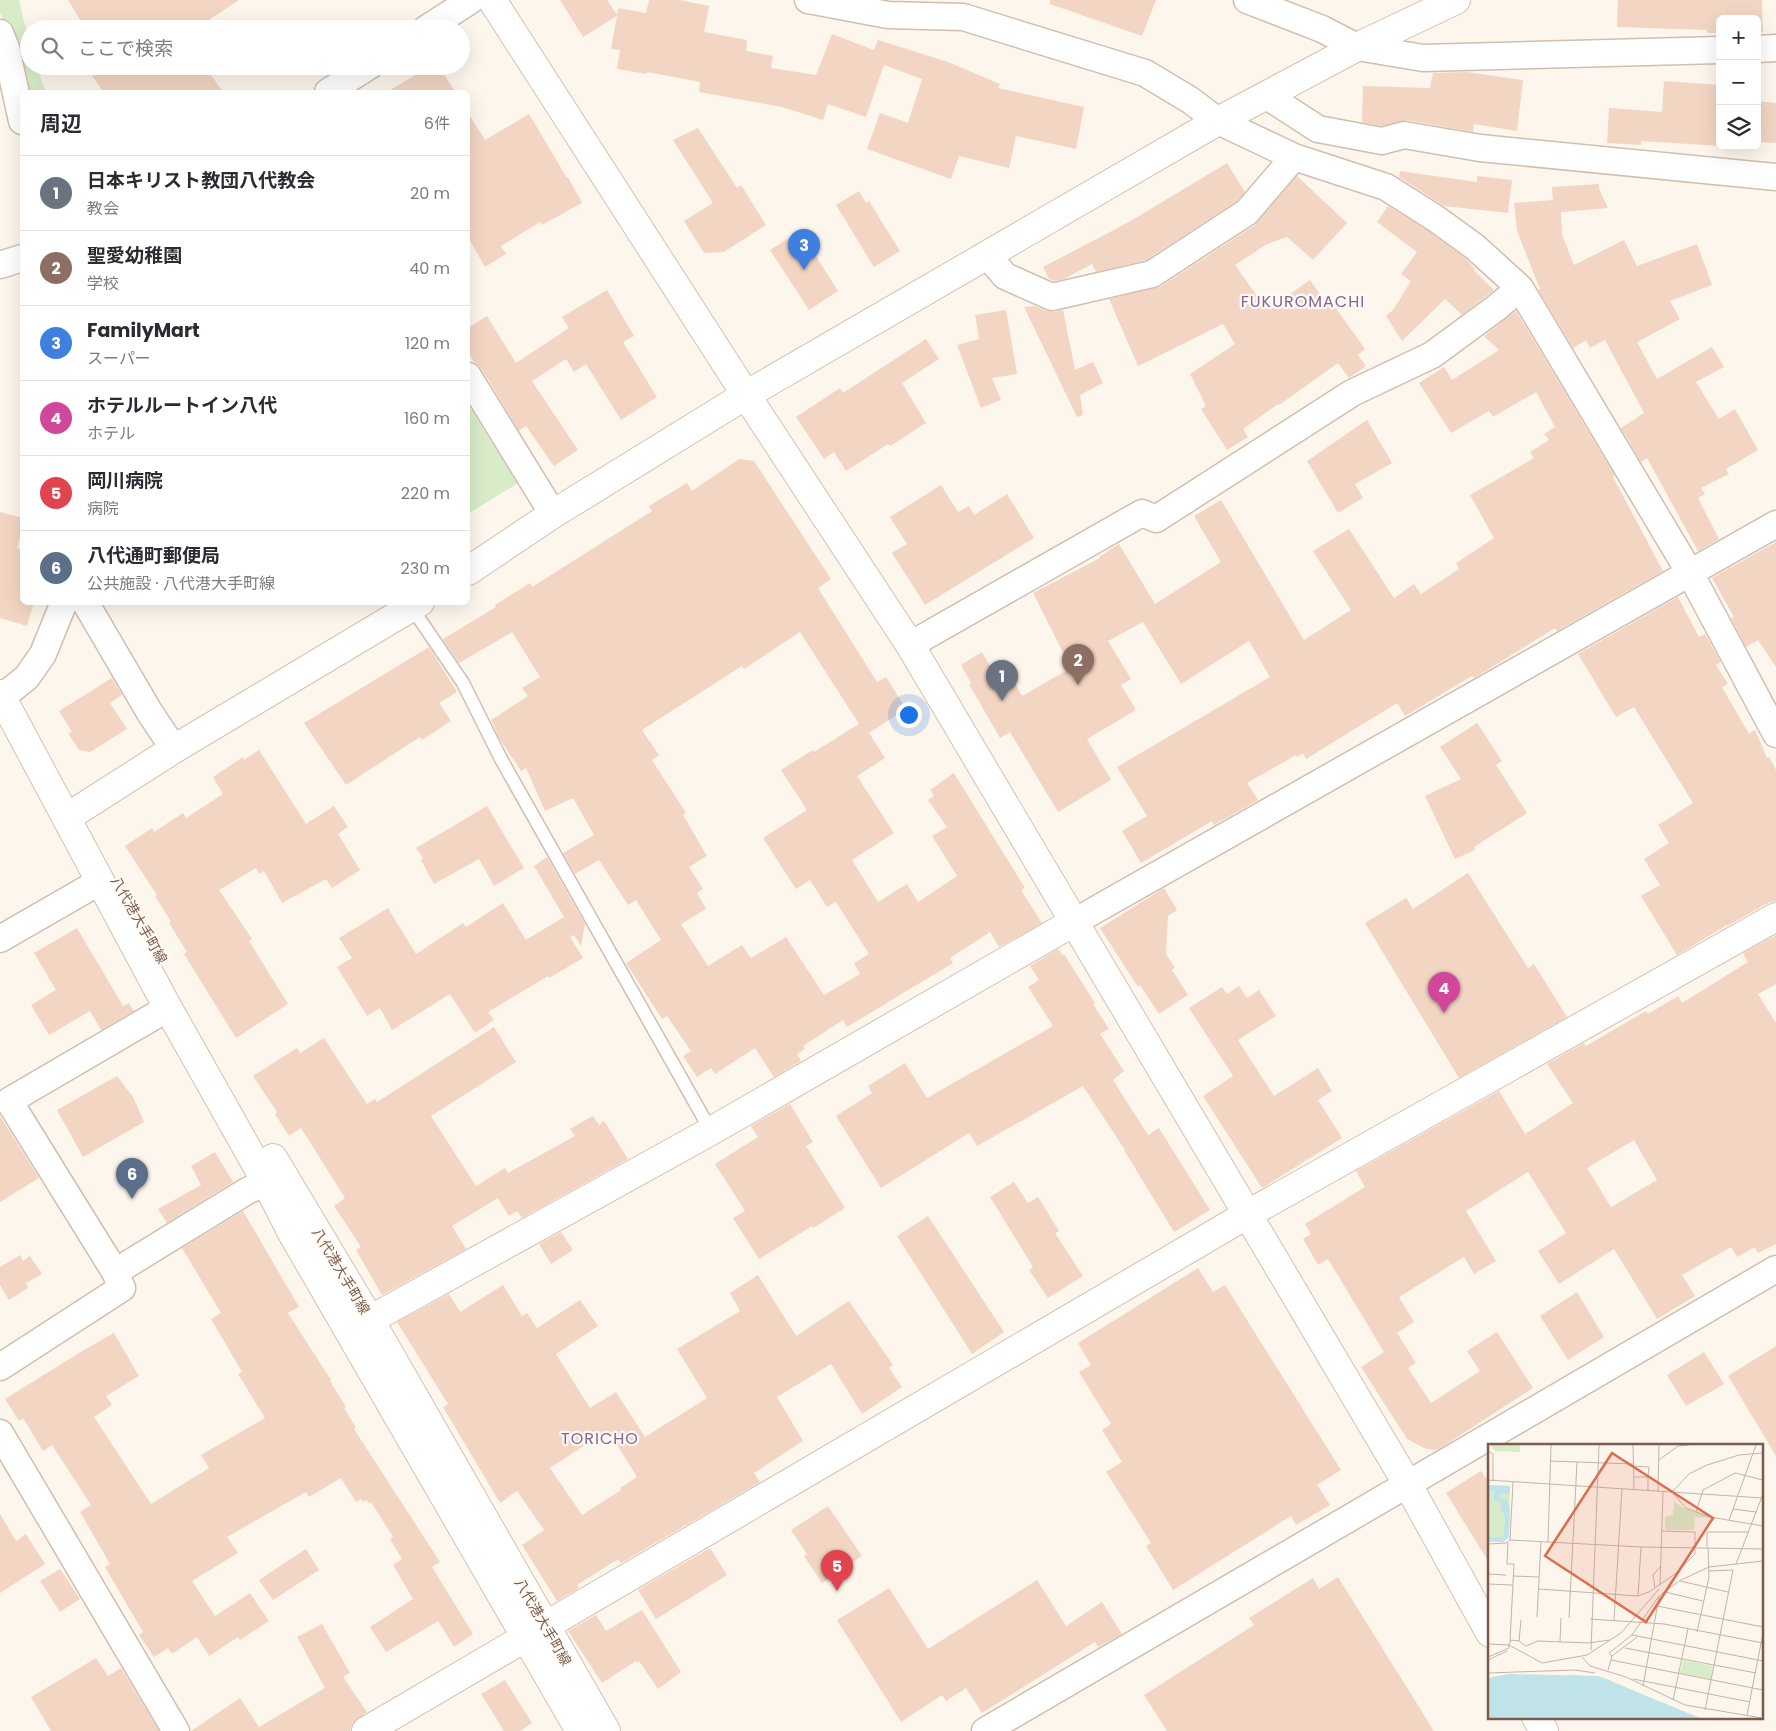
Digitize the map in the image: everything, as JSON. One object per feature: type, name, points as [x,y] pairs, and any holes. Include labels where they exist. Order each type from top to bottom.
[{"type":"street","points":[[440,20],[471,0]]},
{"type":"street","points":[[492,0],[746,395],[910,645],[1408,1485],[1488,1629]]},
{"type":"street","points":[[808,0],[888,15],[964,17],[1145,73],[1190,100],[1218,121],[1294,156],[1386,187],[1436,218],[1475,247],[1520,288],[1690,573],[1776,734]]},
{"type":"street","points":[[470,570],[553,514],[746,395],[1218,121],[1358,47],[1456,0]]},
{"type":"street","points":[[1255,1],[1322,29],[1358,47],[1424,58],[1716,50]]},
{"type":"street","points":[[0,33],[6,48],[20,112]]},
{"type":"street","points":[[1761,49],[1776,48]]},
{"type":"street","points":[[331,90],[354,75]]},
{"type":"street","points":[[1267,96],[1318,129],[1382,141],[1404,135],[1480,148],[1776,177]]},
{"type":"street","points":[[987,255],[1005,276],[1052,297],[1152,274],[1247,212],[1294,156]]},
{"type":"street","points":[[0,265],[20,259]]},
{"type":"street","points":[[910,645],[1142,513],[1156,519],[1352,393],[1432,355],[1520,288]]},
{"type":"street","points":[[470,379],[553,514]]},
{"type":"street","points":[[359,1326],[712,1131],[1074,922],[1776,524]]},
{"type":"street","points":[[1,697],[27,677],[43,654],[63,605]]},
{"type":"street","points":[[87,605],[150,713],[174,749]]},
{"type":"street","points":[[66,818],[174,749],[416,605]]},
{"type":"street","name":"八代港大手町線","points":[[1,697],[99,882],[266,1182],[292,1233],[359,1326]]},
{"type":"street","name":"八代港大手町線","points":[[66,818],[112,873],[282,1174],[359,1326],[534,1632],[580,1731]]},
{"type":"street","points":[[0,939],[99,882]]},
{"type":"street","points":[[366,1731],[1248,1214],[1776,917]]},
{"type":"street","points":[[0,1367],[122,1288],[115,1272],[4,1103],[168,1008]]},
{"type":"street","points":[[115,1272],[247,1191],[266,1182]]},
{"type":"street","points":[[985,1731],[1776,1269]]},
{"type":"street","points":[[0,1433],[176,1731]]},
{"type":"street","name":"八代港大手町線","points":[[534,1632],[606,1731]]},
{"type":"street","points":[[1537,1718],[1544,1731]]},
{"type":"lane","points":[[416,605],[463,683],[501,759],[712,1131]]},
{"type":"green space","points":[[0,0],[19,0],[24,20],[20,20],[20,75],[12,41],[0,13]]},
{"type":"green space","points":[[20,75],[39,75],[45,90],[24,90]]},
{"type":"green space","points":[[470,408],[518,483],[470,513]]},
{"type":"building","points":[[68,0],[239,0],[209,20],[80,20]]},
{"type":"building","points":[[560,0],[607,0],[617,15],[618,8],[646,13],[649,0],[680,0],[709,6],[704,32],[747,40],[746,51],[773,56],[771,68],[816,75],[832,34],[874,50],[878,40],[948,62],[1000,84],[998,88],[1084,107],[1076,149],[1016,136],[1009,168],[959,156],[951,179],[867,149],[880,113],[908,123],[922,79],[884,65],[866,117],[828,104],[823,120],[782,107],[699,92],[700,82],[647,72],[647,74],[617,69],[620,50],[611,49],[617,16],[583,37]]},
{"type":"building","points":[[1050,0],[1156,0],[1142,36],[1050,4]]},
{"type":"building","points":[[1618,0],[1762,0],[1763,32],[1761,32],[1761,15],[1716,15],[1716,33],[1707,33],[1707,30],[1617,27]]},
{"type":"building","points":[[1467,72],[1523,80],[1517,131],[1474,124],[1473,132],[1407,120],[1381,126],[1362,122],[1363,86],[1430,88],[1433,73]]},
{"type":"building","points":[[92,75],[211,75],[222,90],[102,90]]},
{"type":"building","points":[[415,75],[445,75],[454,90],[390,90]]},
{"type":"building","points":[[1664,81],[1716,85],[1716,146],[1641,141],[1641,145],[1607,143],[1609,108],[1662,112]]},
{"type":"building","points":[[1761,101],[1776,103],[1776,143],[1761,142]]},
{"type":"building","points":[[529,114],[582,203],[542,225],[540,222],[501,246],[506,254],[485,267],[470,241],[470,116],[485,140]]},
{"type":"building","points":[[698,128],[737,188],[741,185],[766,225],[724,252],[704,253],[684,221],[713,203],[673,140]]},
{"type":"building","points":[[1227,163],[1245,192],[1237,201],[1146,260],[1096,272],[1092,264],[1064,279],[1054,281],[1049,279],[1043,267],[1129,222]]},
{"type":"building","points":[[1400,171],[1477,182],[1477,176],[1512,180],[1508,213],[1444,206],[1399,177]]},
{"type":"building","points":[[1297,176],[1347,223],[1313,260],[1287,237],[1267,244],[1235,265],[1267,310],[1310,280],[1331,310],[1335,307],[1365,349],[1358,355],[1366,366],[1349,378],[1338,363],[1243,429],[1248,437],[1227,450],[1201,409],[1206,406],[1190,374],[1235,344],[1223,324],[1138,366],[1109,299],[1160,287],[1255,225]]},
{"type":"building","points":[[1599,184],[1599,189],[1608,208],[1561,212],[1562,235],[1574,265],[1624,240],[1637,266],[1697,244],[1712,285],[1670,301],[1680,319],[1637,342],[1657,379],[1712,347],[1724,367],[1696,382],[1719,419],[1735,409],[1758,450],[1726,469],[1729,474],[1701,488],[1705,494],[1698,498],[1719,539],[1698,551],[1647,458],[1641,462],[1621,428],[1644,413],[1605,340],[1590,348],[1586,340],[1573,348],[1538,289],[1540,289],[1517,231],[1514,203],[1553,200],[1552,187]]},
{"type":"building","points":[[859,191],[866,203],[869,201],[900,251],[874,267],[836,205]]},
{"type":"building","points":[[1388,206],[1427,230],[1465,258],[1494,290],[1462,315],[1445,299],[1402,341],[1386,316],[1393,310],[1411,281],[1401,274],[1417,252],[1377,222]]},
{"type":"building","points":[[800,231],[838,291],[809,310],[770,250]]},
{"type":"building","points":[[607,290],[634,336],[623,342],[657,397],[621,420],[586,364],[574,372],[566,359],[532,381],[578,450],[554,466],[526,426],[519,431],[481,368],[474,362],[470,355],[470,327],[487,316],[516,363],[569,328],[562,317]]},
{"type":"building","points":[[1035,306],[1046,311],[1055,312],[1063,310],[1075,370],[1093,362],[1103,383],[1080,395],[1083,415],[1077,417],[1024,307]]},
{"type":"building","points":[[1006,310],[1017,374],[992,378],[1001,400],[981,408],[957,345],[979,339],[975,315]]},
{"type":"building","points":[[1516,311],[1615,476],[1613,477],[1663,571],[1557,631],[1555,628],[1474,678],[1472,676],[1405,716],[1397,703],[1306,759],[1303,753],[1297,757],[1296,755],[1247,783],[1258,800],[1214,825],[1212,821],[1141,863],[1122,831],[1147,816],[1117,767],[1270,677],[1249,641],[1181,684],[1143,622],[1108,641],[1131,679],[1121,685],[1136,710],[1087,739],[1111,780],[1058,812],[1010,732],[1000,738],[969,684],[971,683],[961,665],[982,652],[993,671],[1004,664],[1022,696],[1071,668],[1033,593],[1100,558],[1119,544],[1155,604],[1221,562],[1194,516],[1221,500],[1304,640],[1351,610],[1313,551],[1349,529],[1394,598],[1414,584],[1421,594],[1459,569],[1456,563],[1494,538],[1470,495],[1534,458],[1530,452],[1549,440],[1544,434],[1555,427],[1536,392],[1493,417],[1489,411],[1451,433],[1419,383],[1444,367],[1452,380],[1499,350],[1484,336]]},
{"type":"building","points":[[926,339],[939,359],[902,383],[926,423],[890,446],[888,444],[846,471],[834,452],[824,459],[796,417],[840,388],[843,393]]},
{"type":"building","points":[[1367,420],[1392,463],[1355,484],[1363,498],[1338,513],[1307,461]]},
{"type":"building","points":[[739,459],[754,461],[831,579],[818,588],[877,682],[886,677],[906,709],[869,733],[885,758],[857,776],[894,833],[852,860],[878,902],[907,884],[918,902],[957,876],[932,836],[947,827],[928,800],[934,796],[930,790],[954,773],[1025,888],[1021,890],[1042,923],[999,947],[990,932],[950,958],[953,963],[847,1027],[843,1020],[803,1046],[805,1049],[797,1054],[801,1061],[774,1077],[755,1048],[715,1074],[711,1068],[697,1077],[683,1056],[691,1051],[667,1016],[662,1019],[626,963],[661,940],[636,900],[628,905],[599,860],[575,874],[563,853],[594,835],[573,798],[545,811],[526,768],[521,771],[499,738],[491,720],[528,696],[522,688],[540,677],[512,632],[459,663],[443,639],[496,607],[495,605],[530,583],[532,587],[652,511],[649,506],[687,483],[692,491]],"holes":[[[800,632],[859,724],[781,770],[807,810],[763,838],[796,889],[810,880],[827,907],[836,902],[869,954],[854,963],[860,974],[824,995],[786,937],[751,958],[742,945],[708,966],[681,924],[706,909],[697,893],[703,889],[689,867],[707,856],[683,815],[686,813],[652,760],[659,755],[642,730],[742,666],[744,669]]]},
{"type":"building","points":[[941,485],[958,512],[969,506],[974,515],[1007,494],[1034,538],[925,605],[892,553],[907,544],[890,517]]},
{"type":"building","points":[[0,512],[20,517],[20,537],[17,548],[20,549],[20,605],[33,605],[27,626],[0,618]]},
{"type":"building","points":[[1776,542],[1776,667],[1758,640],[1746,647],[1731,618],[1734,617],[1712,578]]},
{"type":"building","points":[[1678,597],[1699,637],[1705,634],[1721,662],[1716,665],[1728,684],[1722,687],[1749,734],[1755,730],[1767,758],[1769,757],[1776,770],[1776,901],[1768,903],[1727,925],[1677,955],[1641,896],[1660,885],[1644,859],[1669,843],[1658,825],[1693,803],[1634,707],[1616,717],[1578,654]]},
{"type":"building","points":[[429,647],[457,692],[439,703],[451,721],[422,740],[420,737],[346,785],[304,723]]},
{"type":"building","points":[[112,678],[122,695],[110,703],[127,729],[90,752],[79,750],[68,733],[72,732],[59,711]]},
{"type":"building","points":[[1477,723],[1502,761],[1496,765],[1527,813],[1474,847],[1475,850],[1455,859],[1425,796],[1461,779],[1440,747]]},
{"type":"building","points":[[259,750],[306,824],[334,806],[348,827],[338,834],[360,870],[332,888],[326,879],[282,903],[264,871],[259,874],[256,868],[219,890],[252,939],[249,941],[288,1004],[236,1038],[184,954],[187,952],[169,923],[171,922],[155,896],[157,895],[125,846],[152,828],[154,832],[183,813],[186,818],[223,794],[213,777],[243,757],[244,760]]},
{"type":"building","points":[[487,806],[524,868],[494,886],[479,859],[434,884],[421,860],[423,858],[416,848]]},
{"type":"building","points":[[547,857],[585,924],[581,946],[574,935],[570,937],[583,958],[549,978],[548,976],[488,1012],[494,1020],[475,1033],[450,994],[392,1030],[380,1008],[367,1016],[337,967],[352,958],[339,938],[388,908],[416,954],[463,923],[466,927],[503,903],[526,940],[564,917],[534,866]]},
{"type":"building","points":[[1468,873],[1528,968],[1534,964],[1567,1017],[1459,1078],[1365,923],[1406,898],[1413,909]]},
{"type":"building","points":[[1164,888],[1177,910],[1168,916],[1166,954],[1175,968],[1172,970],[1188,995],[1159,1014],[1140,985],[1138,987],[1100,928]]},
{"type":"building","points":[[77,928],[123,1006],[129,1003],[134,1011],[101,1030],[90,1011],[49,1035],[31,1005],[56,990],[34,953]]},
{"type":"building","points":[[1776,935],[1776,984],[1758,994],[1776,1023],[1776,1244],[1758,1253],[1755,1247],[1737,1257],[1731,1247],[1682,1275],[1695,1296],[1657,1319],[1614,1249],[1559,1284],[1538,1251],[1566,1233],[1528,1172],[1466,1211],[1496,1261],[1474,1274],[1464,1257],[1399,1297],[1414,1322],[1397,1333],[1416,1363],[1408,1368],[1431,1403],[1480,1371],[1467,1351],[1497,1332],[1533,1388],[1439,1449],[1424,1448],[1407,1439],[1361,1367],[1384,1352],[1328,1259],[1318,1265],[1303,1239],[1311,1234],[1305,1224],[1365,1187],[1356,1171],[1499,1091],[1525,1134],[1573,1103],[1547,1064],[1584,1043],[1586,1046],[1646,1011],[1648,1014],[1678,996],[1682,1003],[1748,962],[1743,953]],"holes":[[[1634,1140],[1657,1180],[1611,1207],[1587,1168]]]},
{"type":"building","points":[[1058,949],[1062,955],[1064,954],[1109,1029],[1100,1034],[1124,1071],[1113,1080],[1148,1135],[1159,1128],[1210,1210],[1174,1232],[1125,1150],[1083,1086],[977,1146],[969,1133],[881,1188],[836,1116],[872,1093],[868,1086],[905,1063],[927,1098],[1053,1026],[1028,987],[1039,980],[1030,966]]},
{"type":"building","points":[[1239,986],[1247,998],[1259,990],[1276,1016],[1238,1040],[1274,1096],[1318,1068],[1332,1091],[1318,1100],[1342,1138],[1262,1188],[1203,1096],[1233,1076],[1189,1008],[1222,987],[1227,994]]},
{"type":"building","points":[[494,1027],[516,1062],[431,1116],[476,1186],[505,1168],[508,1173],[575,1136],[570,1129],[593,1116],[599,1125],[604,1121],[628,1159],[522,1218],[517,1211],[509,1216],[498,1198],[452,1226],[466,1249],[382,1295],[356,1250],[361,1247],[334,1206],[345,1198],[301,1128],[289,1136],[275,1114],[277,1112],[253,1076],[297,1048],[300,1053],[324,1038],[367,1104],[375,1099],[377,1102]]},
{"type":"building","points":[[117,1076],[133,1097],[144,1122],[83,1157],[57,1110]]},
{"type":"building","points":[[790,1104],[813,1142],[806,1146],[845,1208],[759,1259],[733,1218],[745,1211],[715,1164],[758,1137],[751,1126]]},
{"type":"building","points":[[0,1116],[39,1178],[0,1202]]},
{"type":"building","points":[[215,1152],[233,1182],[167,1223],[158,1209],[201,1185],[191,1166]]},
{"type":"building","points":[[1014,1182],[1028,1203],[1038,1197],[1059,1231],[1055,1233],[1083,1276],[1048,1298],[1029,1270],[1033,1267],[990,1197]]},
{"type":"building","points":[[243,1211],[299,1307],[288,1313],[331,1380],[356,1428],[354,1429],[440,1562],[432,1567],[473,1634],[454,1647],[438,1621],[386,1652],[370,1627],[413,1599],[393,1565],[402,1559],[390,1539],[393,1537],[371,1502],[369,1504],[367,1500],[363,1502],[361,1499],[356,1502],[341,1478],[309,1497],[306,1492],[227,1537],[238,1553],[192,1581],[215,1616],[250,1593],[269,1621],[240,1640],[238,1637],[209,1656],[197,1637],[172,1654],[168,1648],[154,1657],[139,1635],[143,1632],[105,1567],[110,1564],[80,1512],[91,1505],[52,1445],[43,1451],[23,1418],[19,1421],[5,1399],[114,1333],[139,1376],[106,1396],[112,1405],[94,1417],[151,1504],[209,1468],[201,1455],[265,1418],[238,1374],[242,1372],[211,1319],[221,1313],[182,1248]]},
{"type":"building","points":[[928,1216],[1004,1332],[972,1354],[897,1236]]},
{"type":"building","points":[[561,1232],[573,1250],[551,1264],[539,1244]]},
{"type":"building","points":[[20,1255],[23,1261],[30,1256],[42,1274],[26,1283],[28,1288],[9,1300],[0,1285],[0,1267]]},
{"type":"building","points":[[1198,1268],[1213,1292],[1225,1285],[1341,1470],[1317,1485],[1330,1505],[1296,1525],[1291,1516],[1173,1590],[1146,1546],[1151,1543],[1106,1472],[1122,1462],[1102,1430],[1111,1424],[1079,1372],[1091,1365],[1078,1343]]},
{"type":"building","points":[[758,1275],[796,1336],[849,1301],[893,1365],[889,1368],[902,1387],[862,1414],[831,1364],[777,1397],[803,1441],[754,1473],[760,1482],[621,1563],[618,1559],[577,1585],[579,1588],[557,1601],[522,1545],[544,1530],[517,1491],[500,1503],[443,1407],[448,1404],[397,1322],[449,1294],[460,1312],[503,1285],[522,1316],[527,1313],[537,1328],[580,1300],[598,1326],[556,1354],[590,1408],[616,1392],[645,1437],[707,1398],[677,1349],[740,1311],[730,1293]],"holes":[[[608,1430],[637,1477],[620,1488],[621,1490],[582,1515],[550,1468]]]},
{"type":"building","points":[[1577,1292],[1604,1337],[1568,1360],[1540,1316]]},
{"type":"building","points":[[1776,1346],[1776,1456],[1728,1376]]},
{"type":"building","points":[[1704,1352],[1724,1384],[1686,1406],[1667,1375]]},
{"type":"building","points":[[1481,1471],[1488,1481],[1488,1561],[1446,1493]]},
{"type":"building","points":[[828,1506],[862,1556],[822,1583],[804,1556],[807,1554],[791,1530]]},
{"type":"building","points":[[0,1514],[16,1541],[26,1534],[45,1564],[0,1593]]},
{"type":"building","points":[[710,1548],[727,1575],[656,1619],[638,1590]]},
{"type":"building","points":[[306,1549],[319,1570],[273,1600],[259,1580]]},
{"type":"building","points":[[60,1569],[80,1599],[60,1612],[40,1581]]},
{"type":"building","points":[[1338,1577],[1434,1731],[1167,1731],[1144,1695],[1254,1625],[1249,1618],[1313,1578],[1319,1589]]},
{"type":"building","points":[[1037,1580],[1066,1626],[1102,1602],[1122,1634],[1098,1647],[1095,1642],[982,1713],[966,1688],[946,1701],[942,1695],[901,1722],[837,1620],[889,1588],[928,1649]]},
{"type":"building","points":[[642,1610],[681,1672],[658,1689],[639,1661],[637,1663],[636,1661],[602,1683],[568,1631],[596,1615],[606,1631]]},
{"type":"building","points":[[322,1624],[350,1673],[343,1677],[367,1712],[353,1723],[350,1731],[191,1731],[240,1698],[259,1727],[325,1688],[297,1637]]},
{"type":"building","points":[[96,1658],[108,1676],[121,1668],[159,1731],[51,1731],[31,1697]]},
{"type":"building","points":[[505,1680],[532,1723],[520,1731],[504,1731],[481,1694]]},
{"type":"place","name":"FamilyMart","points":[[804,270]]},
{"type":"place","name":"聖愛幼稚園","points":[[1078,685]]},
{"type":"place","name":"日本キリスト教団八代教会","points":[[1002,701]]},
{"type":"place","name":"ホテルルートイン八代","points":[[1444,1013]]},
{"type":"place","name":"八代通町郵便局","points":[[132,1199]]},
{"type":"place","name":"岡川病院","points":[[837,1591]]},
{"type":"district","name":"FUKUROMACHI","points":[[1303,301]]},
{"type":"district","name":"TORICHO","points":[[600,1438]]}]
